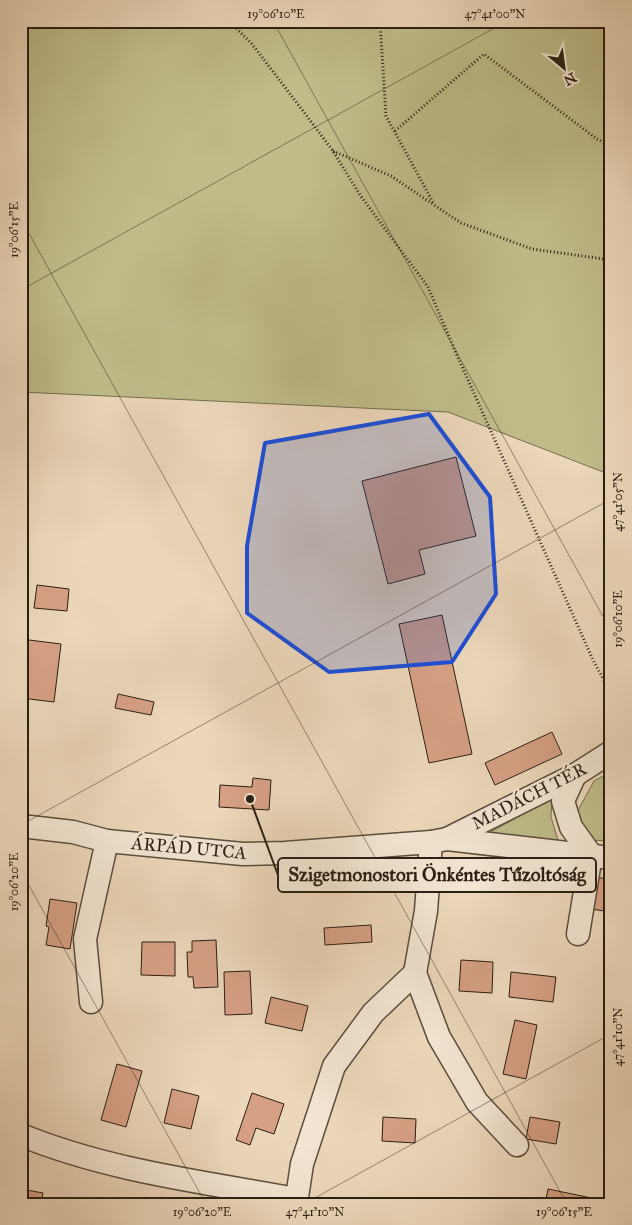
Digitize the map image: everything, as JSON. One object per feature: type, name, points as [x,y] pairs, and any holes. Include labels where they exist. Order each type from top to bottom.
[{"type":"street","name":"MADÁCH TÉR","points":[[439,841],[574,775],[611,752]]},
{"type":"street","points":[[574,775],[563,801],[571,827],[601,856]]},
{"type":"street","name":"ÁRPÁD UTCA","points":[[21,826],[73,832],[107,841],[243,854],[285,853],[439,841]]},
{"type":"street","points":[[91,1002],[85,939],[107,841]]},
{"type":"street","points":[[517,1145],[477,1102],[439,1037],[415,973],[439,841],[601,856]]},
{"type":"street","points":[[578,934],[601,856]]},
{"type":"street","points":[[21,1135],[50,1147],[133,1170],[296,1201],[302,1164],[334,1066],[373,1013],[415,973]]},
{"type":"path","points":[[229,21],[252,44],[333,151],[360,195],[428,287],[593,660],[611,693]]},
{"type":"path","points":[[380,21],[386,116],[434,205]]},
{"type":"path","points":[[395,131],[484,54],[597,139],[611,146]]},
{"type":"path","points":[[333,151],[391,176],[461,223],[532,249],[611,260]]},
{"type":"highlighted area","points":[[429,414],[490,497],[496,594],[452,662],[329,672],[247,613],[247,546],[265,443]]},
{"type":"shaded area","points":[[21,21],[611,21],[611,475],[448,412],[21,392]]},
{"type":"shaded area","points":[[611,772],[611,841],[589,840],[576,814],[594,781]]},
{"type":"shaded area","points":[[552,798],[551,817],[558,840],[489,833]]},
{"type":"building","points":[[456,457],[476,536],[419,550],[425,574],[388,584],[362,481]]},
{"type":"building","points":[[37,585],[69,589],[67,611],[34,608]]},
{"type":"building","points":[[442,615],[472,754],[429,763],[399,624]]},
{"type":"building","points":[[21,639],[61,644],[54,702],[21,698]]},
{"type":"building","points":[[118,694],[154,702],[151,715],[115,708]]},
{"type":"building","points":[[552,732],[562,754],[495,785],[485,763]]},
{"type":"building","points":[[253,778],[271,780],[269,810],[219,807],[220,785],[252,787]]},
{"type":"building","points":[[597,877],[611,880],[611,912],[591,909]]},
{"type":"building","points":[[50,899],[77,903],[70,949],[46,945],[49,927],[46,926]]},
{"type":"building","points":[[371,925],[372,942],[325,945],[324,928]]},
{"type":"building","points":[[216,940],[218,987],[194,988],[193,977],[188,977],[187,952],[192,952],[192,941]]},
{"type":"building","points":[[142,942],[175,942],[175,976],[141,975]]},
{"type":"building","points":[[461,960],[493,962],[492,993],[459,991]]},
{"type":"building","points":[[250,971],[252,1014],[225,1015],[224,972]]},
{"type":"building","points":[[511,972],[556,977],[553,1002],[509,997]]},
{"type":"building","points":[[271,997],[308,1006],[302,1031],[265,1023]]},
{"type":"building","points":[[515,1020],[537,1025],[526,1079],[503,1074]]},
{"type":"building","points":[[117,1064],[142,1071],[126,1127],[101,1120]]},
{"type":"building","points":[[21,1072],[26,1073],[22,1104],[21,1104]]},
{"type":"building","points":[[172,1089],[199,1096],[191,1129],[164,1123]]},
{"type":"building","points":[[252,1093],[284,1104],[274,1134],[256,1128],[250,1145],[236,1140]]},
{"type":"building","points":[[383,1117],[416,1119],[415,1143],[382,1141]]},
{"type":"building","points":[[530,1117],[560,1122],[556,1144],[526,1139]]},
{"type":"building","points":[[21,1189],[43,1193],[41,1204],[21,1204]]},
{"type":"building","points":[[548,1189],[611,1202],[611,1204],[545,1204]]},
{"type":"place","name":"Szigetmonostori Önkéntes Tűzoltóság","points":[[250,799]]}]
